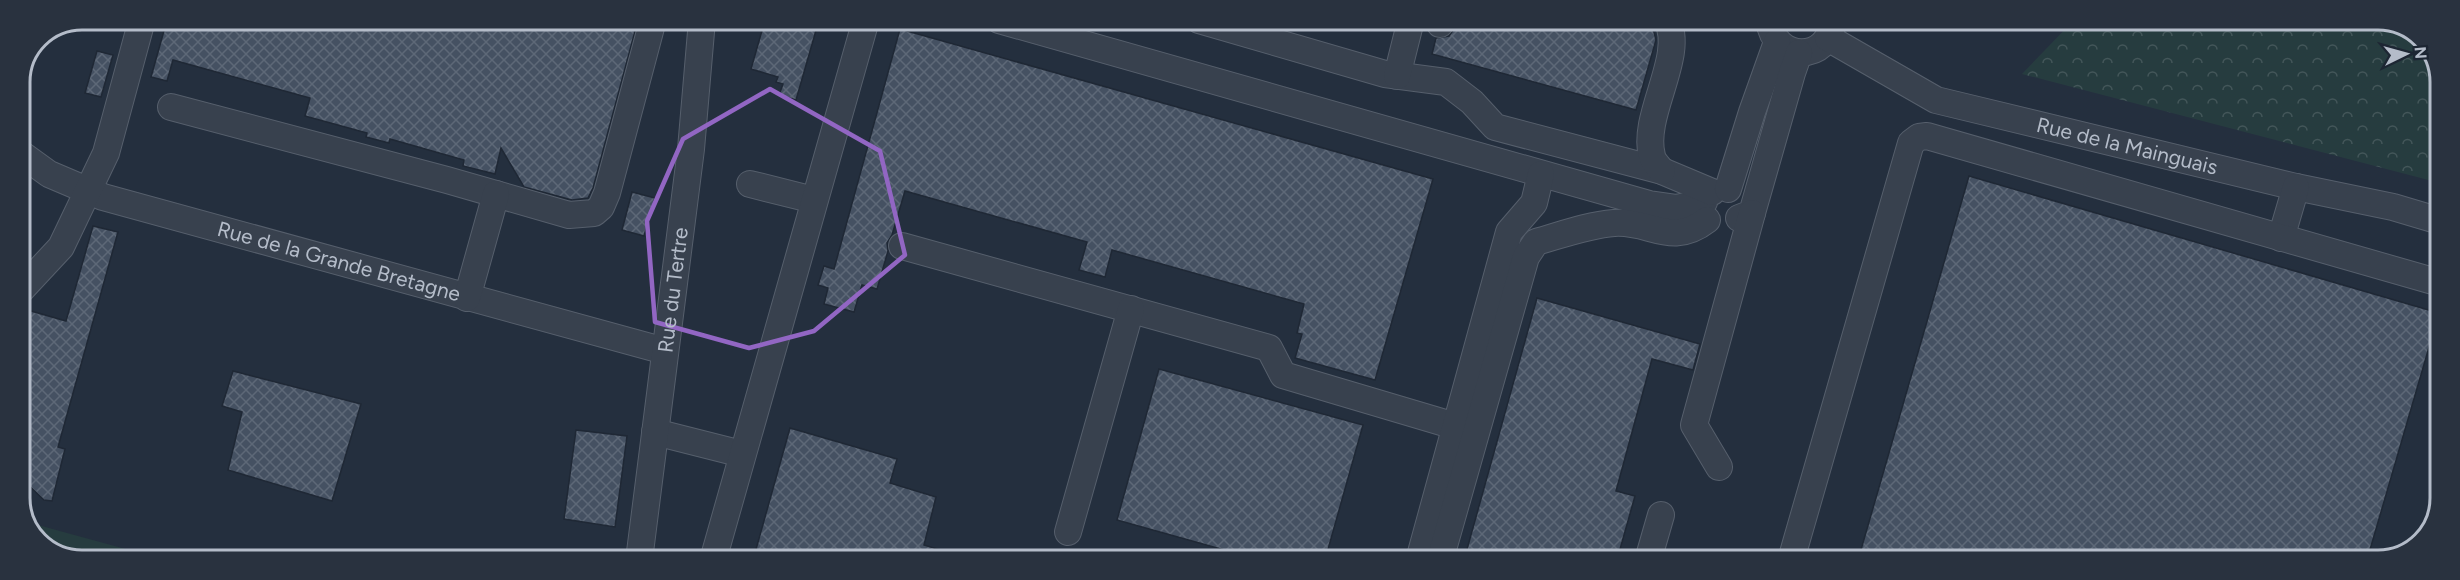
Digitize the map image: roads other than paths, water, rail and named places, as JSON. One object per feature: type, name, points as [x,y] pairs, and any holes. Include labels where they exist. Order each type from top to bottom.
[{"type":"street","points":[[30,280],[61,247],[106,153],[139,30]]},
{"type":"street","points":[[171,107],[569,215],[594,213],[602,207],[607,193],[650,30]]},
{"type":"street","name":"Rue du Tertre","points":[[640,550],[692,138],[701,30]]},
{"type":"street","points":[[716,550],[863,30]]},
{"type":"street","points":[[1034,30],[1663,207],[1677,208],[1713,201],[1740,199],[1745,216]]},
{"type":"street","points":[[1233,30],[1385,75],[1446,82],[1472,102],[1495,127],[1662,171],[1713,201]]},
{"type":"street","points":[[1397,76],[1408,30]]},
{"type":"street","points":[[1662,171],[1652,157],[1650,140],[1672,44],[1669,30]]},
{"type":"street","name":"Rue de la Mainguais","points":[[1782,38],[1811,51],[1821,46],[1830,30]]},
{"type":"street","name":"Rue de la Mainguais","points":[[1832,30],[1936,100],[2296,187],[2393,207],[2430,218]]},
{"type":"street","points":[[1443,550],[1526,257],[1536,242],[1613,223],[1628,224],[1660,232],[1683,233],[1695,229],[1713,201],[1782,38]]},
{"type":"street","points":[[1719,467],[1694,425],[1745,216],[1792,73],[1782,38]]},
{"type":"street","points":[[1794,550],[1911,143],[1919,137],[1927,136],[2430,280]]},
{"type":"street","name":"Rue de la Grande Bretagne","points":[[30,160],[49,174],[88,191],[147,209],[665,351]]},
{"type":"street","points":[[1422,550],[1509,232],[1534,202],[1541,174]]},
{"type":"street","points":[[750,184],[814,200]]},
{"type":"street","points":[[2280,238],[2296,187]]},
{"type":"street","points":[[467,298],[496,194]]},
{"type":"street","points":[[902,246],[1269,348],[1283,375],[1455,426]]},
{"type":"street","points":[[1068,532],[1131,309]]},
{"type":"street","points":[[655,432],[742,454]]},
{"type":"street","points":[[1651,550],[1661,515]]}]
